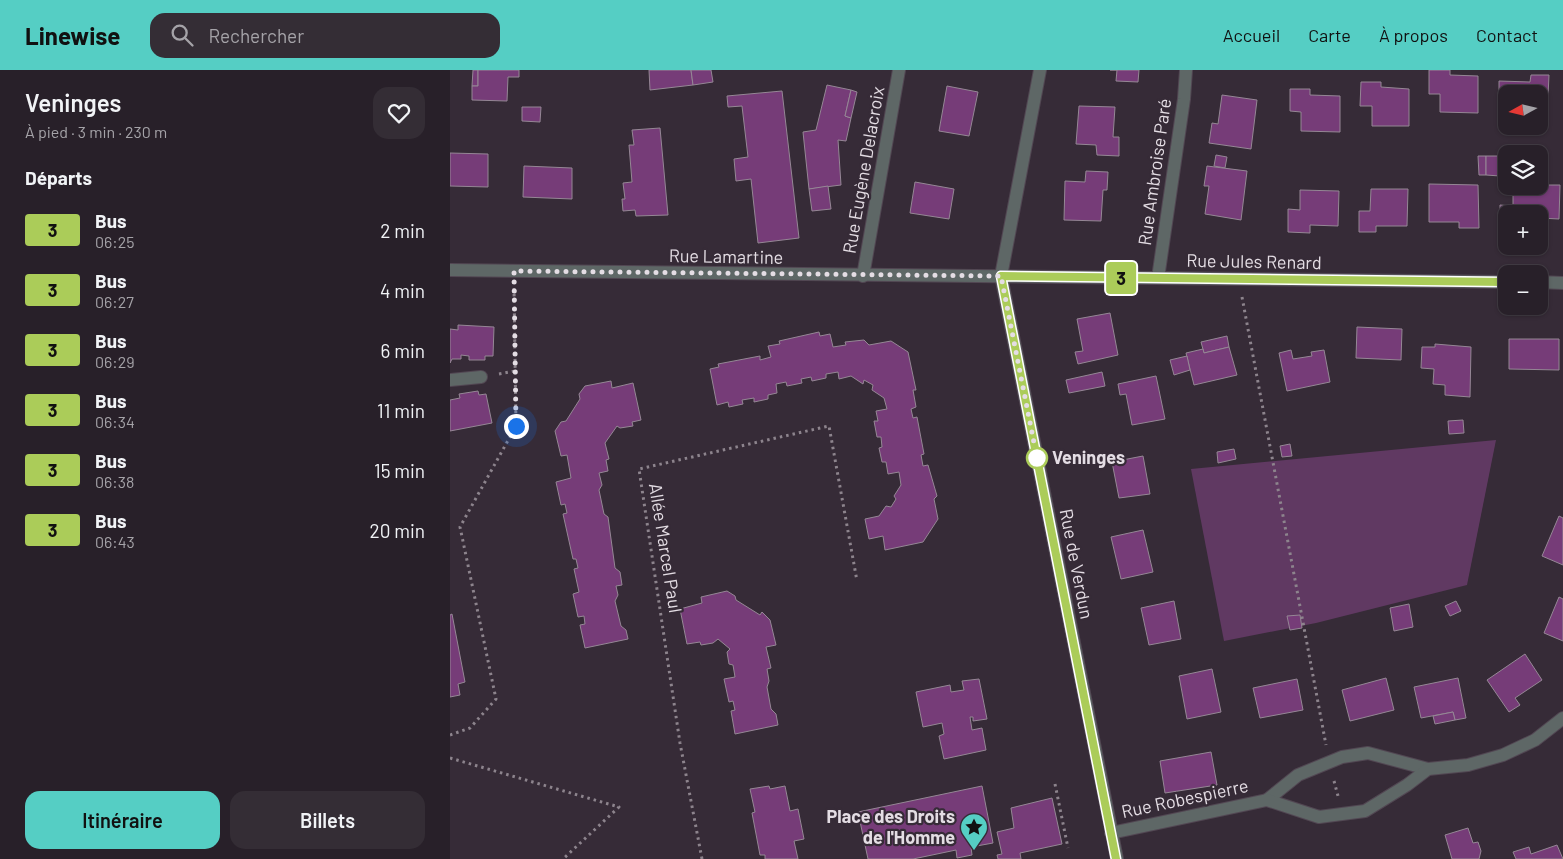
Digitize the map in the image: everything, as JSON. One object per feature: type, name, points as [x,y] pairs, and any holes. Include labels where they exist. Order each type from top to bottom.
[{"type":"street","name":"Rue Eugène Delacroix","points":[[863,276],[899,70]]},
{"type":"street","points":[[1001,276],[1040,70]]},
{"type":"street","name":"Rue Ambroise Paré","points":[[1158,278],[1184,99],[1186,70]]},
{"type":"street","name":"Rue Lamartine","points":[[450,270],[863,276],[1001,276]]},
{"type":"street","name":"Rue Jules Renard","points":[[1001,276],[1498,282]]},
{"type":"street","name":"Rue de Verdun","points":[[1001,276],[1116,859]]},
{"type":"street","points":[[1548,282],[1563,282]]},
{"type":"street","points":[[450,380],[481,378]]},
{"type":"street","name":"Rue Robespierre","points":[[1111,833],[1267,800],[1298,774],[1342,757],[1368,753],[1428,769],[1468,765],[1503,755],[1535,740],[1563,718]]},
{"type":"street","name":"Rue Robespierre","points":[[1267,800],[1318,817],[1365,810],[1407,785],[1428,769]]},
{"type":"path","points":[[450,735],[470,728],[496,699],[460,527],[516,426],[514,271]]},
{"type":"path","points":[[1239,279],[1329,762],[1342,814]]},
{"type":"path","name":"Allée Marcel Paul","points":[[702,859],[680,743],[639,469],[829,426],[858,581]]},
{"type":"path","points":[[450,758],[619,807],[563,859]]},
{"type":"path","points":[[1055,784],[1068,848]]},
{"type":"shaded area","points":[[1496,440],[1467,585],[1316,623],[1224,641],[1191,469]]},
{"type":"building","points":[[473,70],[478,70],[478,86],[472,86]]},
{"type":"building","points":[[478,70],[519,70],[519,77],[508,77],[507,101],[472,100],[472,86],[478,86]]},
{"type":"building","points":[[649,70],[691,70],[693,85],[650,90]]},
{"type":"building","points":[[691,70],[711,70],[713,82],[693,85]]},
{"type":"building","points":[[1117,70],[1139,70],[1138,82],[1116,81]]},
{"type":"building","points":[[1429,70],[1450,70],[1450,75],[1478,76],[1478,113],[1440,112],[1440,94],[1429,94]]},
{"type":"building","points":[[1531,75],[1549,75],[1548,96],[1548,85],[1499,85],[1499,81],[1530,82]]},
{"type":"building","points":[[1361,82],[1381,82],[1381,87],[1409,89],[1409,126],[1372,126],[1372,106],[1360,106]]},
{"type":"building","points":[[827,85],[851,90],[845,116],[851,118],[846,141],[838,140],[841,185],[809,189],[803,132],[816,130]]},
{"type":"building","points":[[947,86],[978,92],[969,136],[939,131]]},
{"type":"building","points":[[1290,89],[1310,89],[1310,95],[1340,96],[1340,132],[1301,131],[1301,112],[1290,111]]},
{"type":"building","points":[[851,90],[857,92],[851,118],[845,116]]},
{"type":"building","points":[[782,91],[799,238],[758,243],[751,179],[736,181],[734,159],[748,157],[742,106],[728,107],[727,96]]},
{"type":"building","points":[[1222,95],[1257,100],[1251,149],[1209,143],[1212,123],[1218,124]]},
{"type":"building","points":[[1079,106],[1115,107],[1113,137],[1119,137],[1119,156],[1097,155],[1096,145],[1076,144]]},
{"type":"building","points":[[522,107],[541,107],[540,122],[522,121]]},
{"type":"building","points":[[660,128],[668,215],[636,216],[635,210],[623,211],[622,199],[625,199],[623,183],[632,182],[629,145],[634,145],[632,130]]},
{"type":"building","points":[[450,153],[488,154],[488,187],[450,186]]},
{"type":"building","points":[[1216,155],[1227,157],[1225,168],[1214,166]]},
{"type":"building","points":[[1478,156],[1486,156],[1486,175],[1479,175]]},
{"type":"building","points":[[1486,156],[1498,156],[1498,176],[1486,175]]},
{"type":"building","points":[[524,166],[572,168],[572,199],[523,197]]},
{"type":"building","points":[[1207,166],[1247,171],[1241,220],[1205,214],[1209,186],[1204,186]]},
{"type":"building","points":[[1086,171],[1108,172],[1107,190],[1103,190],[1101,221],[1064,220],[1065,181],[1085,182]]},
{"type":"building","points":[[915,182],[954,189],[949,219],[910,213]]},
{"type":"building","points":[[1429,184],[1478,185],[1479,228],[1459,228],[1459,222],[1429,222]]},
{"type":"building","points":[[1548,185],[1560,185],[1559,219],[1548,218],[1548,205],[1513,205],[1513,195],[1548,195]]},
{"type":"building","points":[[828,186],[831,209],[812,211],[809,189]]},
{"type":"building","points":[[1371,189],[1408,189],[1407,226],[1376,226],[1376,232],[1359,232],[1359,211],[1370,211]]},
{"type":"building","points":[[1300,190],[1339,191],[1338,226],[1310,225],[1310,233],[1288,232],[1288,209],[1300,210]]},
{"type":"building","points":[[1110,313],[1118,355],[1078,364],[1075,352],[1083,351],[1077,319]]},
{"type":"building","points":[[458,325],[494,327],[493,356],[485,356],[485,360],[469,360],[469,356],[461,355],[461,359],[452,359],[450,363],[450,329],[458,330]]},
{"type":"building","points":[[1357,327],[1402,329],[1401,360],[1356,358]]},
{"type":"building","points":[[819,332],[820,336],[830,334],[833,347],[846,345],[845,342],[864,340],[869,345],[891,341],[908,352],[916,390],[913,390],[916,407],[911,409],[913,418],[917,417],[924,454],[921,455],[923,466],[928,465],[937,496],[934,499],[938,519],[923,542],[885,550],[883,536],[869,539],[865,519],[879,516],[886,506],[891,507],[896,499],[894,496],[901,485],[899,472],[888,474],[886,462],[882,462],[879,448],[882,447],[881,437],[877,437],[874,421],[878,421],[876,411],[887,409],[884,398],[872,390],[873,385],[864,380],[863,384],[851,376],[839,379],[838,372],[826,374],[826,378],[812,381],[811,377],[801,379],[802,383],[787,386],[786,382],[776,384],[777,393],[768,395],[768,399],[754,402],[754,398],[742,400],[743,404],[729,407],[728,402],[717,405],[710,369],[719,367],[718,364],[760,356],[760,360],[771,357],[768,346],[780,344],[779,341]]},
{"type":"building","points":[[1227,336],[1229,347],[1204,353],[1201,342]]},
{"type":"building","points":[[1509,339],[1559,339],[1559,370],[1509,369]]},
{"type":"building","points":[[1435,344],[1471,347],[1470,397],[1445,395],[1445,385],[1433,384],[1434,369],[1421,368],[1422,347],[1435,347]]},
{"type":"building","points":[[1229,347],[1237,375],[1194,385],[1186,353],[1203,349],[1204,353]]},
{"type":"building","points":[[1291,350],[1293,359],[1312,356],[1311,352],[1324,350],[1330,382],[1287,391],[1279,353]]},
{"type":"building","points":[[1187,356],[1190,370],[1174,375],[1170,360]]},
{"type":"building","points":[[1102,372],[1105,386],[1069,393],[1066,380]]},
{"type":"building","points":[[1156,376],[1165,419],[1132,425],[1126,394],[1120,395],[1118,384]]},
{"type":"building","points":[[611,381],[612,388],[633,383],[641,420],[632,422],[633,426],[620,428],[617,426],[605,443],[609,459],[606,460],[608,471],[599,473],[602,485],[599,490],[604,514],[608,517],[615,568],[620,572],[622,585],[616,586],[618,595],[615,601],[621,626],[626,630],[628,639],[585,648],[580,625],[585,624],[584,616],[578,617],[573,594],[579,592],[574,569],[578,568],[576,559],[573,559],[563,514],[567,513],[565,504],[561,505],[556,482],[571,478],[567,455],[561,456],[555,431],[561,422],[566,421],[580,399],[579,394],[585,386]]},
{"type":"building","points":[[478,391],[479,395],[486,394],[492,423],[450,431],[450,400],[460,398],[459,394]]},
{"type":"building","points":[[1463,420],[1464,433],[1449,434],[1448,421]]},
{"type":"building","points":[[1290,444],[1292,456],[1282,457],[1280,446]]},
{"type":"building","points":[[1234,449],[1236,459],[1218,463],[1217,452]]},
{"type":"building","points":[[1143,456],[1150,494],[1119,498],[1112,462]]},
{"type":"building","points":[[1559,516],[1563,518],[1563,565],[1542,556]]},
{"type":"building","points":[[1143,530],[1153,572],[1121,579],[1111,537]]},
{"type":"building","points":[[727,591],[735,596],[736,600],[760,615],[762,612],[770,620],[776,645],[766,647],[771,668],[767,669],[769,681],[767,687],[771,709],[776,714],[778,725],[735,734],[731,711],[735,710],[733,701],[729,702],[724,679],[735,677],[733,665],[729,664],[727,652],[730,649],[718,639],[713,643],[701,645],[700,642],[687,644],[680,609],[702,603],[701,597]]},
{"type":"building","points":[[1559,597],[1563,599],[1563,641],[1544,633]]},
{"type":"building","points":[[1174,601],[1181,639],[1149,645],[1141,608]]},
{"type":"building","points":[[1456,601],[1461,611],[1450,616],[1445,606]]},
{"type":"building","points":[[1409,604],[1413,627],[1394,631],[1390,608]]},
{"type":"building","points":[[452,614],[465,682],[458,684],[460,695],[450,697],[450,615]]},
{"type":"building","points":[[1300,615],[1302,628],[1290,630],[1287,616]]},
{"type":"building","points":[[1525,654],[1542,680],[1515,698],[1520,705],[1509,712],[1487,680]]},
{"type":"building","points":[[1212,669],[1221,712],[1187,719],[1179,676]]},
{"type":"building","points":[[1386,678],[1394,710],[1350,721],[1342,690]]},
{"type":"building","points":[[1458,678],[1466,718],[1455,720],[1453,712],[1421,718],[1414,687]]},
{"type":"building","points":[[979,679],[987,719],[973,721],[973,717],[970,717],[972,730],[982,728],[986,750],[944,759],[939,736],[944,734],[942,723],[923,727],[916,692],[950,685],[951,692],[964,690],[962,681]]},
{"type":"building","points":[[1297,679],[1303,710],[1260,718],[1253,688]]},
{"type":"building","points":[[1453,712],[1455,720],[1435,724],[1433,716]]},
{"type":"building","points":[[1211,752],[1217,785],[1165,793],[1160,761]]},
{"type":"building","points":[[769,786],[770,789],[785,786],[790,811],[798,809],[804,839],[794,841],[798,859],[765,859],[765,855],[760,855],[752,813],[755,812],[750,789]]},
{"type":"building","points":[[982,786],[993,843],[971,847],[972,855],[957,858],[956,850],[913,859],[868,859],[858,812]]},
{"type":"building","points":[[1052,798],[1062,844],[1020,853],[1021,859],[998,859],[997,855],[1002,854],[997,832],[1014,828],[1011,808]]},
{"type":"building","points":[[1468,828],[1473,843],[1478,842],[1481,851],[1479,859],[1452,859],[1445,835]]},
{"type":"building","points":[[1557,845],[1563,859],[1516,859],[1513,852],[1529,847],[1531,854]]},
{"type":"bus line","name":"3","points":[[1116,859],[1001,276],[1498,282]]},
{"type":"place","name":"Veninges","points":[[1037,458]]},
{"type":"place","name":"Place des Droits de l'Homme","points":[[974,851]]},
{"type":"route","points":[[516,426],[514,271],[1001,276],[1037,458]]}]
